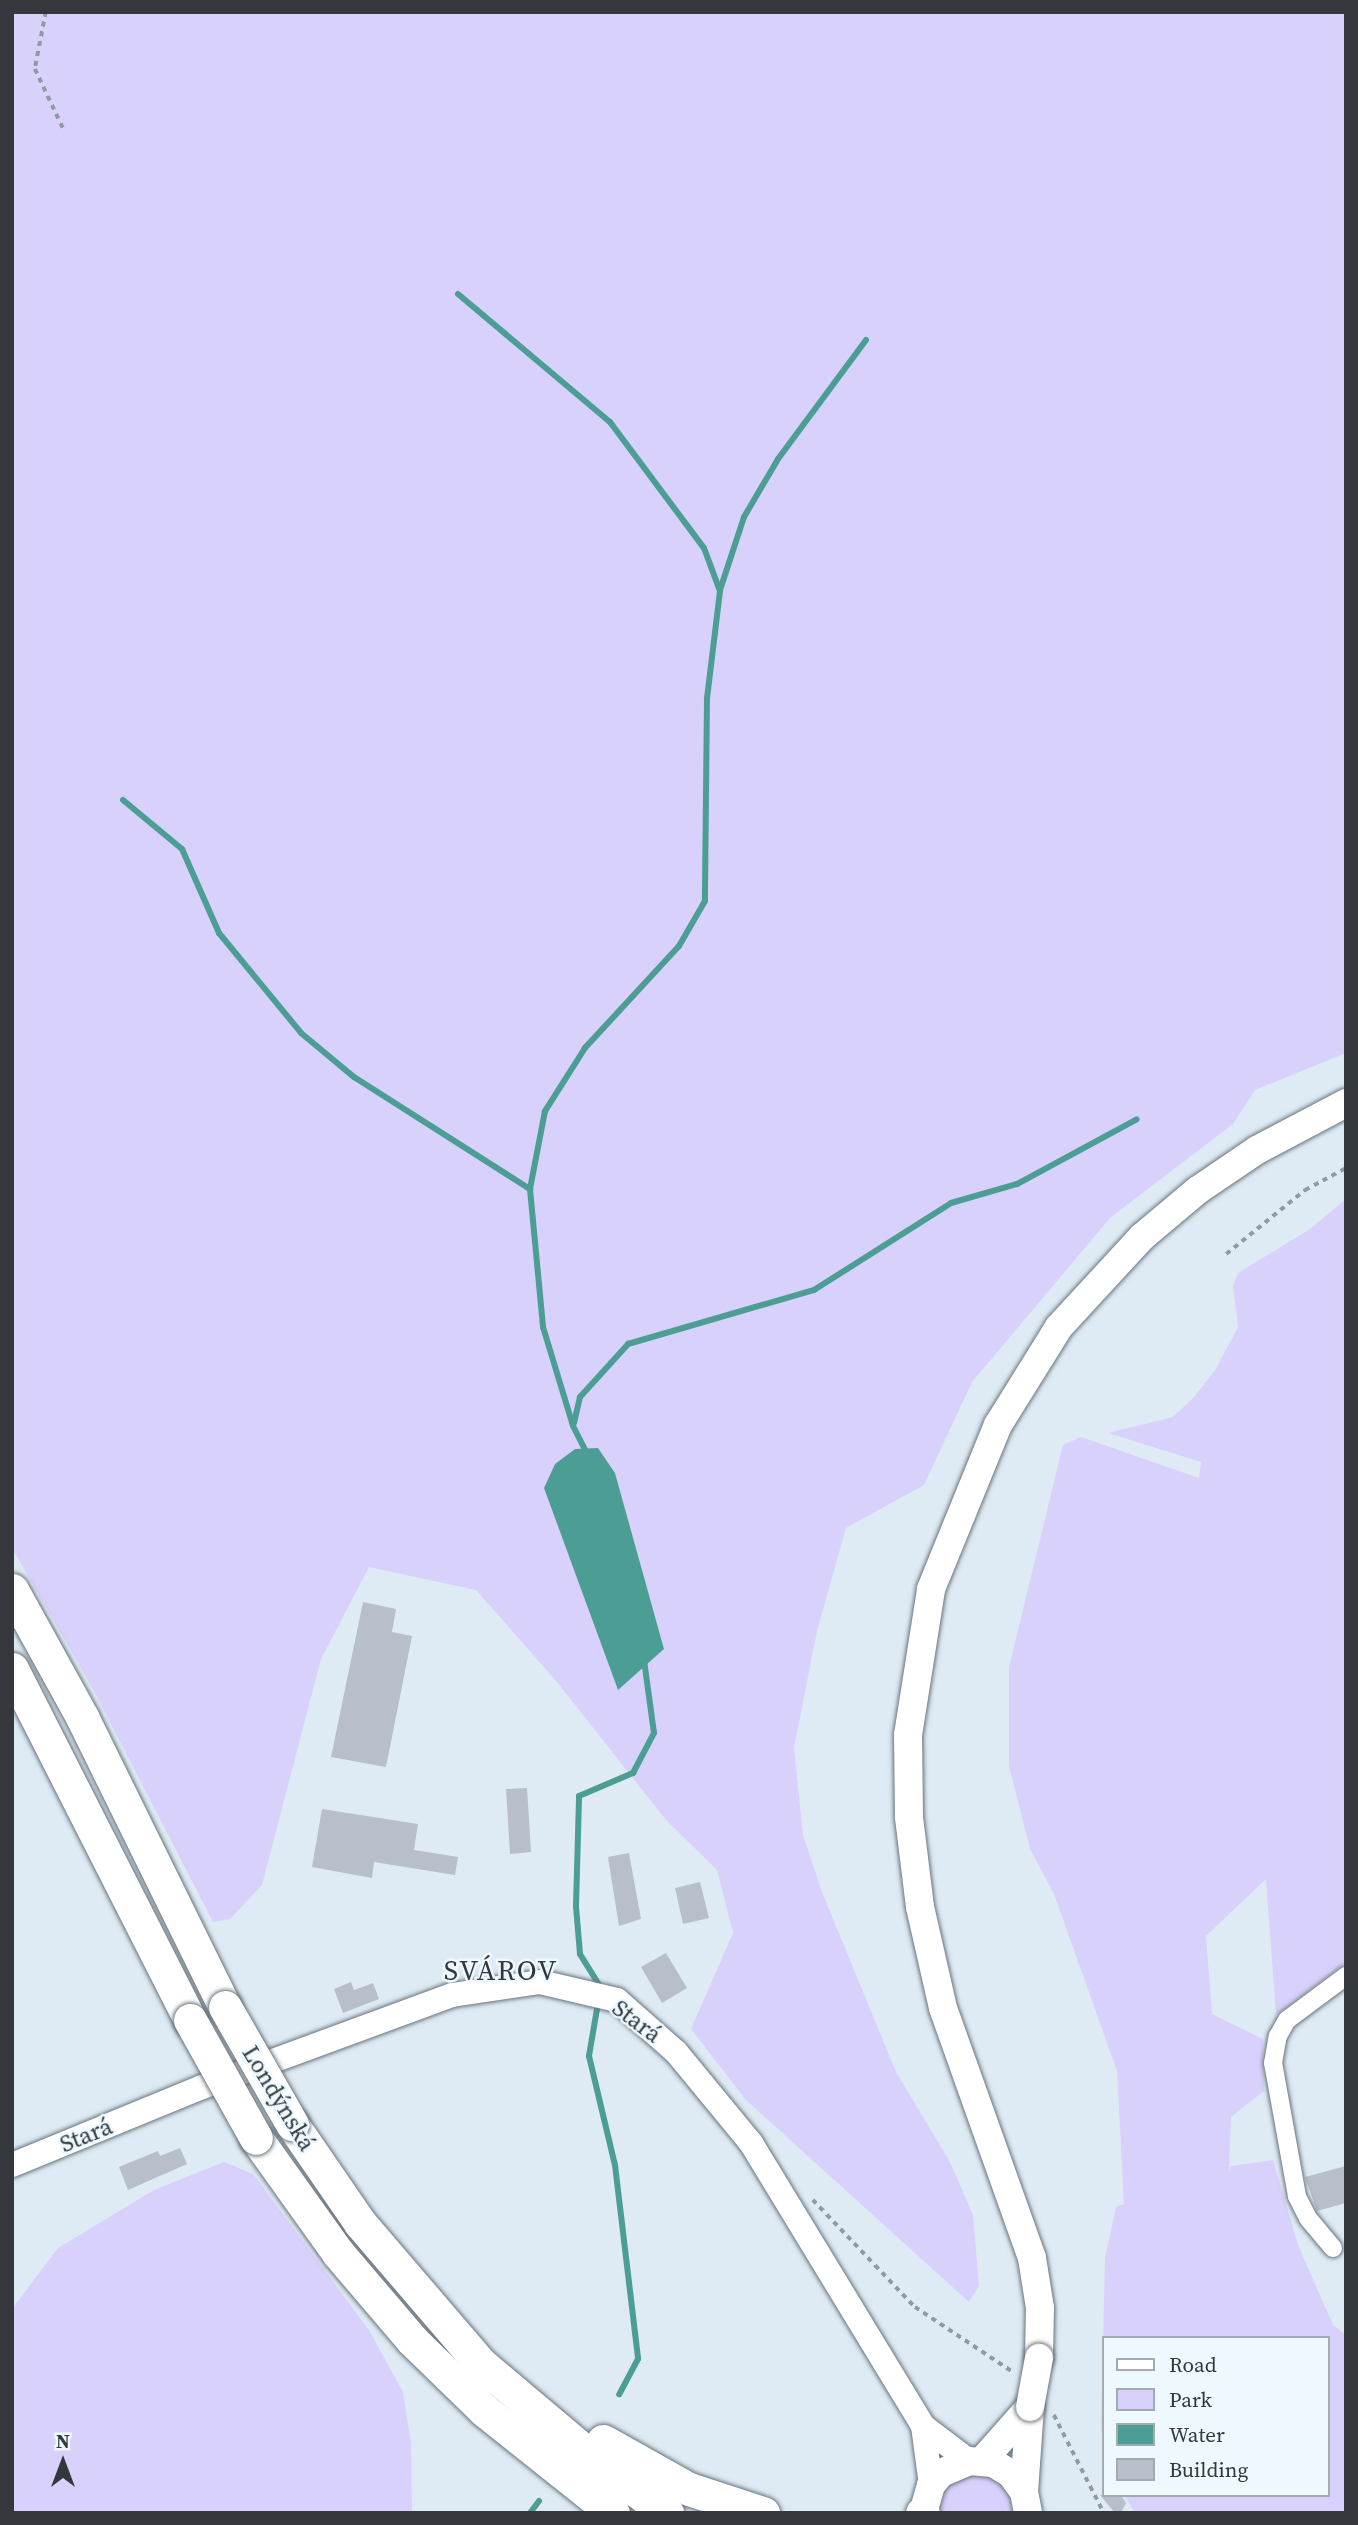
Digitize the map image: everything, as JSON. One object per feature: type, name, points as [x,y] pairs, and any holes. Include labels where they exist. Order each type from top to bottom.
[{"type":"highway","name":"Londýnská","points":[[12,1590],[82,1717],[225,2007],[292,2124],[360,2223],[442,2322],[516,2396],[667,2513]]},
{"type":"highway","name":"Londýnská","points":[[12,1669],[190,2020],[256,2138],[370,2294],[429,2358],[484,2410],[613,2513]]},
{"type":"highway","points":[[442,2322],[618,2452],[689,2489],[763,2513]]},
{"type":"main road","points":[[1026,2502],[1040,2409],[1029,2367],[1040,2308],[1032,2258],[943,2008],[920,1907],[909,1817],[908,1735],[931,1589],[998,1425],[1059,1327],[1142,1237],[1198,1190],[1257,1150],[1346,1103]]},
{"type":"main road","points":[[925,2506],[941,2473],[976,2461],[1040,2409]]},
{"type":"main road","points":[[976,2461],[1012,2474],[1026,2502]]},
{"type":"street","points":[[1333,2248],[1308,2218],[1297,2196],[1273,2063],[1278,2036],[1287,2020],[1346,1976]]},
{"type":"street","name":"Stará","points":[[12,2165],[202,2087],[452,1995],[540,1982],[617,2000],[676,2052],[751,2143],[923,2426],[976,2461]]},
{"type":"street","name":"Stará","points":[[923,2426],[925,2506]]},
{"type":"path","points":[[46,12],[35,69],[64,130]]},
{"type":"path","points":[[1226,1255],[1305,1190],[1346,1168]]},
{"type":"path","points":[[809,2195],[915,2307],[1029,2367]]},
{"type":"path","points":[[1040,2409],[1085,2468],[1104,2513]]},
{"type":"green space","points":[[12,12],[1346,12],[1346,1053],[1255,1090],[1233,1124],[1111,1217],[972,1382],[924,1485],[846,1528],[817,1631],[794,1748],[803,1835],[822,1892],[896,2072],[950,2162],[973,2215],[979,2286],[969,2302],[746,2100],[691,2029],[733,1933],[717,1870],[666,1820],[557,1682],[476,1590],[369,1567],[321,1659],[262,1885],[230,1919],[213,1922],[94,1691],[12,1548]],"holes":[[[598,1448],[615,1473],[664,1649],[618,1690],[545,1488],[555,1464]]]},
{"type":"green space","points":[[1346,1199],[1346,1963],[1276,2015],[1266,1879],[1206,1936],[1212,2014],[1263,2039],[1264,2091],[1231,2117],[1229,2171],[1231,2166],[1273,2160],[1298,2245],[1333,2325],[1346,2335],[1346,2513],[1135,2513],[1125,2497],[1330,2497],[1330,2336],[1103,2336],[1105,2258],[1116,2207],[1124,2204],[1117,2071],[1054,1894],[1030,1849],[1009,1766],[1009,1667],[1063,1445],[1081,1437],[1199,1478],[1201,1462],[1108,1433],[1173,1417],[1194,1397],[1216,1369],[1238,1327],[1233,1286],[1238,1273],[1310,1229]]},
{"type":"green space","points":[[224,2162],[253,2174],[369,2330],[403,2392],[411,2443],[412,2513],[12,2513],[12,2309],[58,2248],[154,2190]]},
{"type":"green space","points":[[973,2473],[998,2479],[1014,2500],[1016,2513],[937,2513],[942,2493],[950,2483]]},
{"type":"water","points":[[598,1448],[615,1473],[664,1649],[618,1690],[544,1488],[555,1464],[575,1449]]},
{"type":"building","points":[[363,1602],[396,1609],[392,1632],[412,1636],[386,1767],[331,1757]]},
{"type":"building","points":[[527,1788],[531,1852],[510,1854],[506,1789]]},
{"type":"building","points":[[322,1809],[418,1824],[414,1850],[458,1857],[455,1875],[374,1862],[372,1878],[312,1867]]},
{"type":"building","points":[[629,1853],[641,1919],[619,1926],[608,1857]]},
{"type":"building","points":[[700,1882],[709,1918],[683,1924],[675,1888]]},
{"type":"building","points":[[666,1953],[687,1988],[662,2003],[641,1967]]},
{"type":"building","points":[[351,1982],[354,1990],[373,1983],[379,1999],[343,2013],[334,1989]]},
{"type":"building","points":[[180,2148],[187,2164],[128,2190],[119,2167],[158,2151],[160,2156]]},
{"type":"building","points":[[1346,2166],[1346,2203],[1317,2211],[1305,2177]]},
{"type":"building","points":[[1100,2495],[1122,2497],[1126,2503],[1121,2513],[1115,2513]]},
{"type":"waterway","points":[[458,294],[610,422],[704,548],[720,591],[707,699],[705,901],[679,946],[585,1048],[545,1111],[530,1189],[543,1327],[573,1426],[587,1454]]},
{"type":"waterway","points":[[720,590],[744,517],[778,459],[866,340]]},
{"type":"waterway","points":[[123,800],[182,849],[219,933],[301,1033],[354,1077],[530,1189]]},
{"type":"waterway","points":[[574,1423],[580,1397],[628,1344],[814,1290],[951,1203],[1017,1184],[1137,1119]]},
{"type":"waterway","points":[[598,1983],[580,1954],[576,1906],[579,1796],[633,1773],[654,1733],[644,1660]]},
{"type":"waterway","points":[[597,2009],[589,2056],[615,2165],[638,2359],[619,2394]]},
{"type":"waterway","points":[[530,2513],[539,2501]]},
{"type":"district","name":"SVÁROV","points":[[501,1970]]}]
